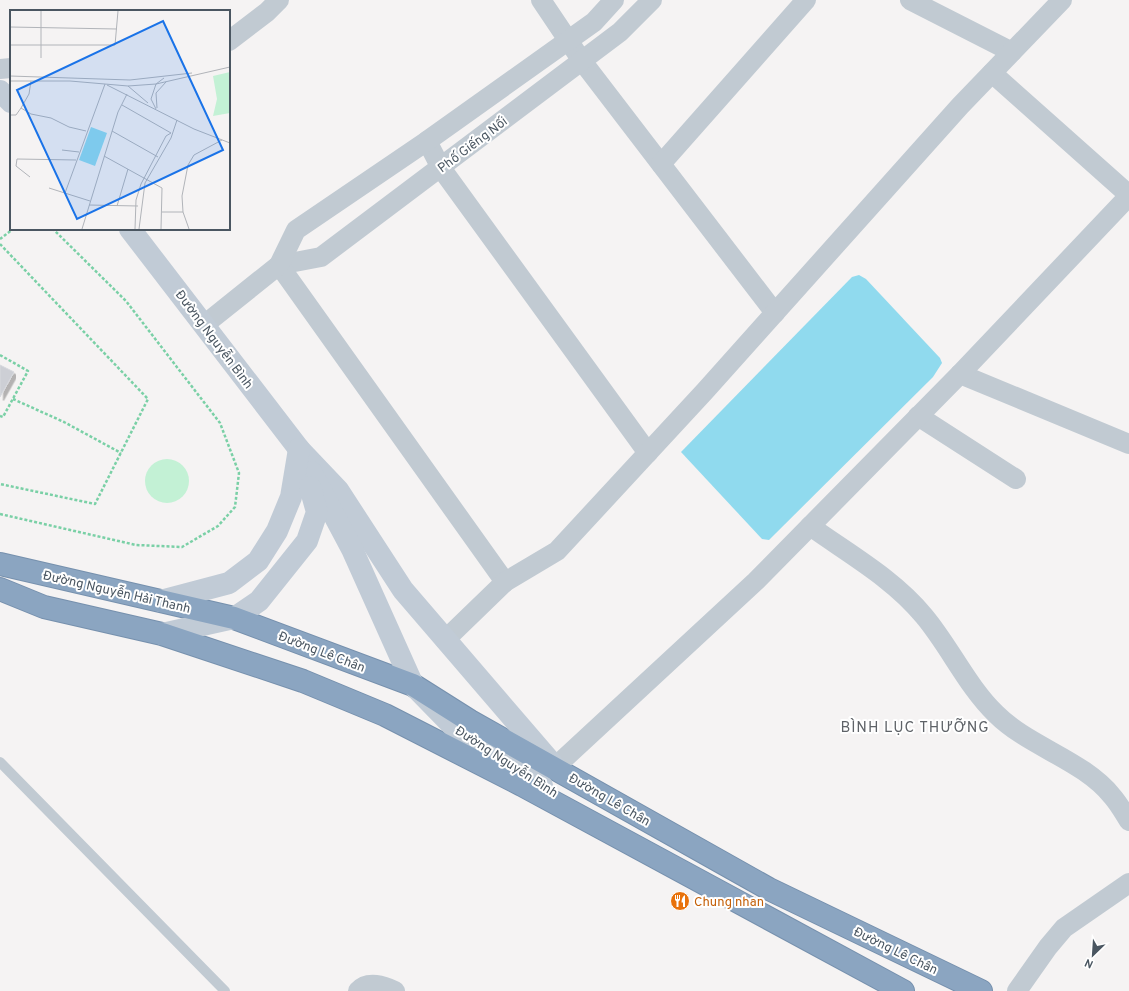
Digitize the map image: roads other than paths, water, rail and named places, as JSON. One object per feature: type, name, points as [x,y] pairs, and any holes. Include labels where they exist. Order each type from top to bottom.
[{"type":"highway","name":"Đường Nguyễn Hải Thanh","points":[[0,564],[234,618]]},
{"type":"highway","points":[[0,589],[44,607],[162,634],[303,681],[385,715],[522,785],[903,991]]},
{"type":"highway","name":"Đường Lê Chân","points":[[234,618],[413,685],[470,721],[555,767],[769,889],[981,991]]},
{"type":"main road","points":[[0,91],[10,101]]},
{"type":"main road","name":"Đường Nguyễn Bình","points":[[131,230],[299,449],[338,490],[403,590],[555,767]]},
{"type":"main road","points":[[161,601],[229,584],[258,561],[277,531],[291,497],[299,449]]},
{"type":"main road","points":[[162,634],[234,618],[259,601],[307,541],[317,512],[299,449]]},
{"type":"main road","name":"Đường Nguyễn Bình","points":[[299,449],[352,550],[413,685],[455,728],[509,765],[689,875]]},
{"type":"street","points":[[230,40],[267,12],[278,0]]},
{"type":"street","points":[[540,0],[582,60],[775,313]]},
{"type":"street","name":"Phố Giếng Nối","points":[[204,324],[279,265],[296,230],[427,141],[568,41],[594,22],[614,0]]},
{"type":"street","name":"Phố Giếng Nối","points":[[279,265],[321,257],[620,32],[652,0]]},
{"type":"street","points":[[661,164],[806,0]]},
{"type":"street","points":[[910,0],[1012,52]]},
{"type":"street","points":[[445,640],[505,582],[557,552],[992,73],[1062,0]]},
{"type":"street","points":[[0,69],[10,68]]},
{"type":"street","points":[[555,767],[756,581],[960,374],[1129,195],[992,73]]},
{"type":"street","points":[[427,141],[441,168],[648,453]]},
{"type":"street","points":[[279,265],[505,582]]},
{"type":"street","points":[[960,374],[1129,444]]},
{"type":"street","points":[[918,416],[1016,479]]},
{"type":"street","points":[[810,526],[908,598],[925,616],[982,699],[996,715],[1012,728],[1097,782],[1112,795],[1129,821]]},
{"type":"street","points":[[1017,991],[1048,947],[1064,928],[1129,883]]},
{"type":"street","points":[[358,991],[361,988],[371,984],[385,986],[395,991]]},
{"type":"lane","points":[[0,762],[225,991]]},
{"type":"water","points":[[859,275],[866,279],[940,358],[942,363],[933,377],[769,540],[762,539],[681,452],[852,277]]},
{"type":"place","name":"Chung nhan","points":[[680,901]]},
{"type":"district","name":"BÌNH LỤC THƯỠNG","points":[[915,727]]}]
